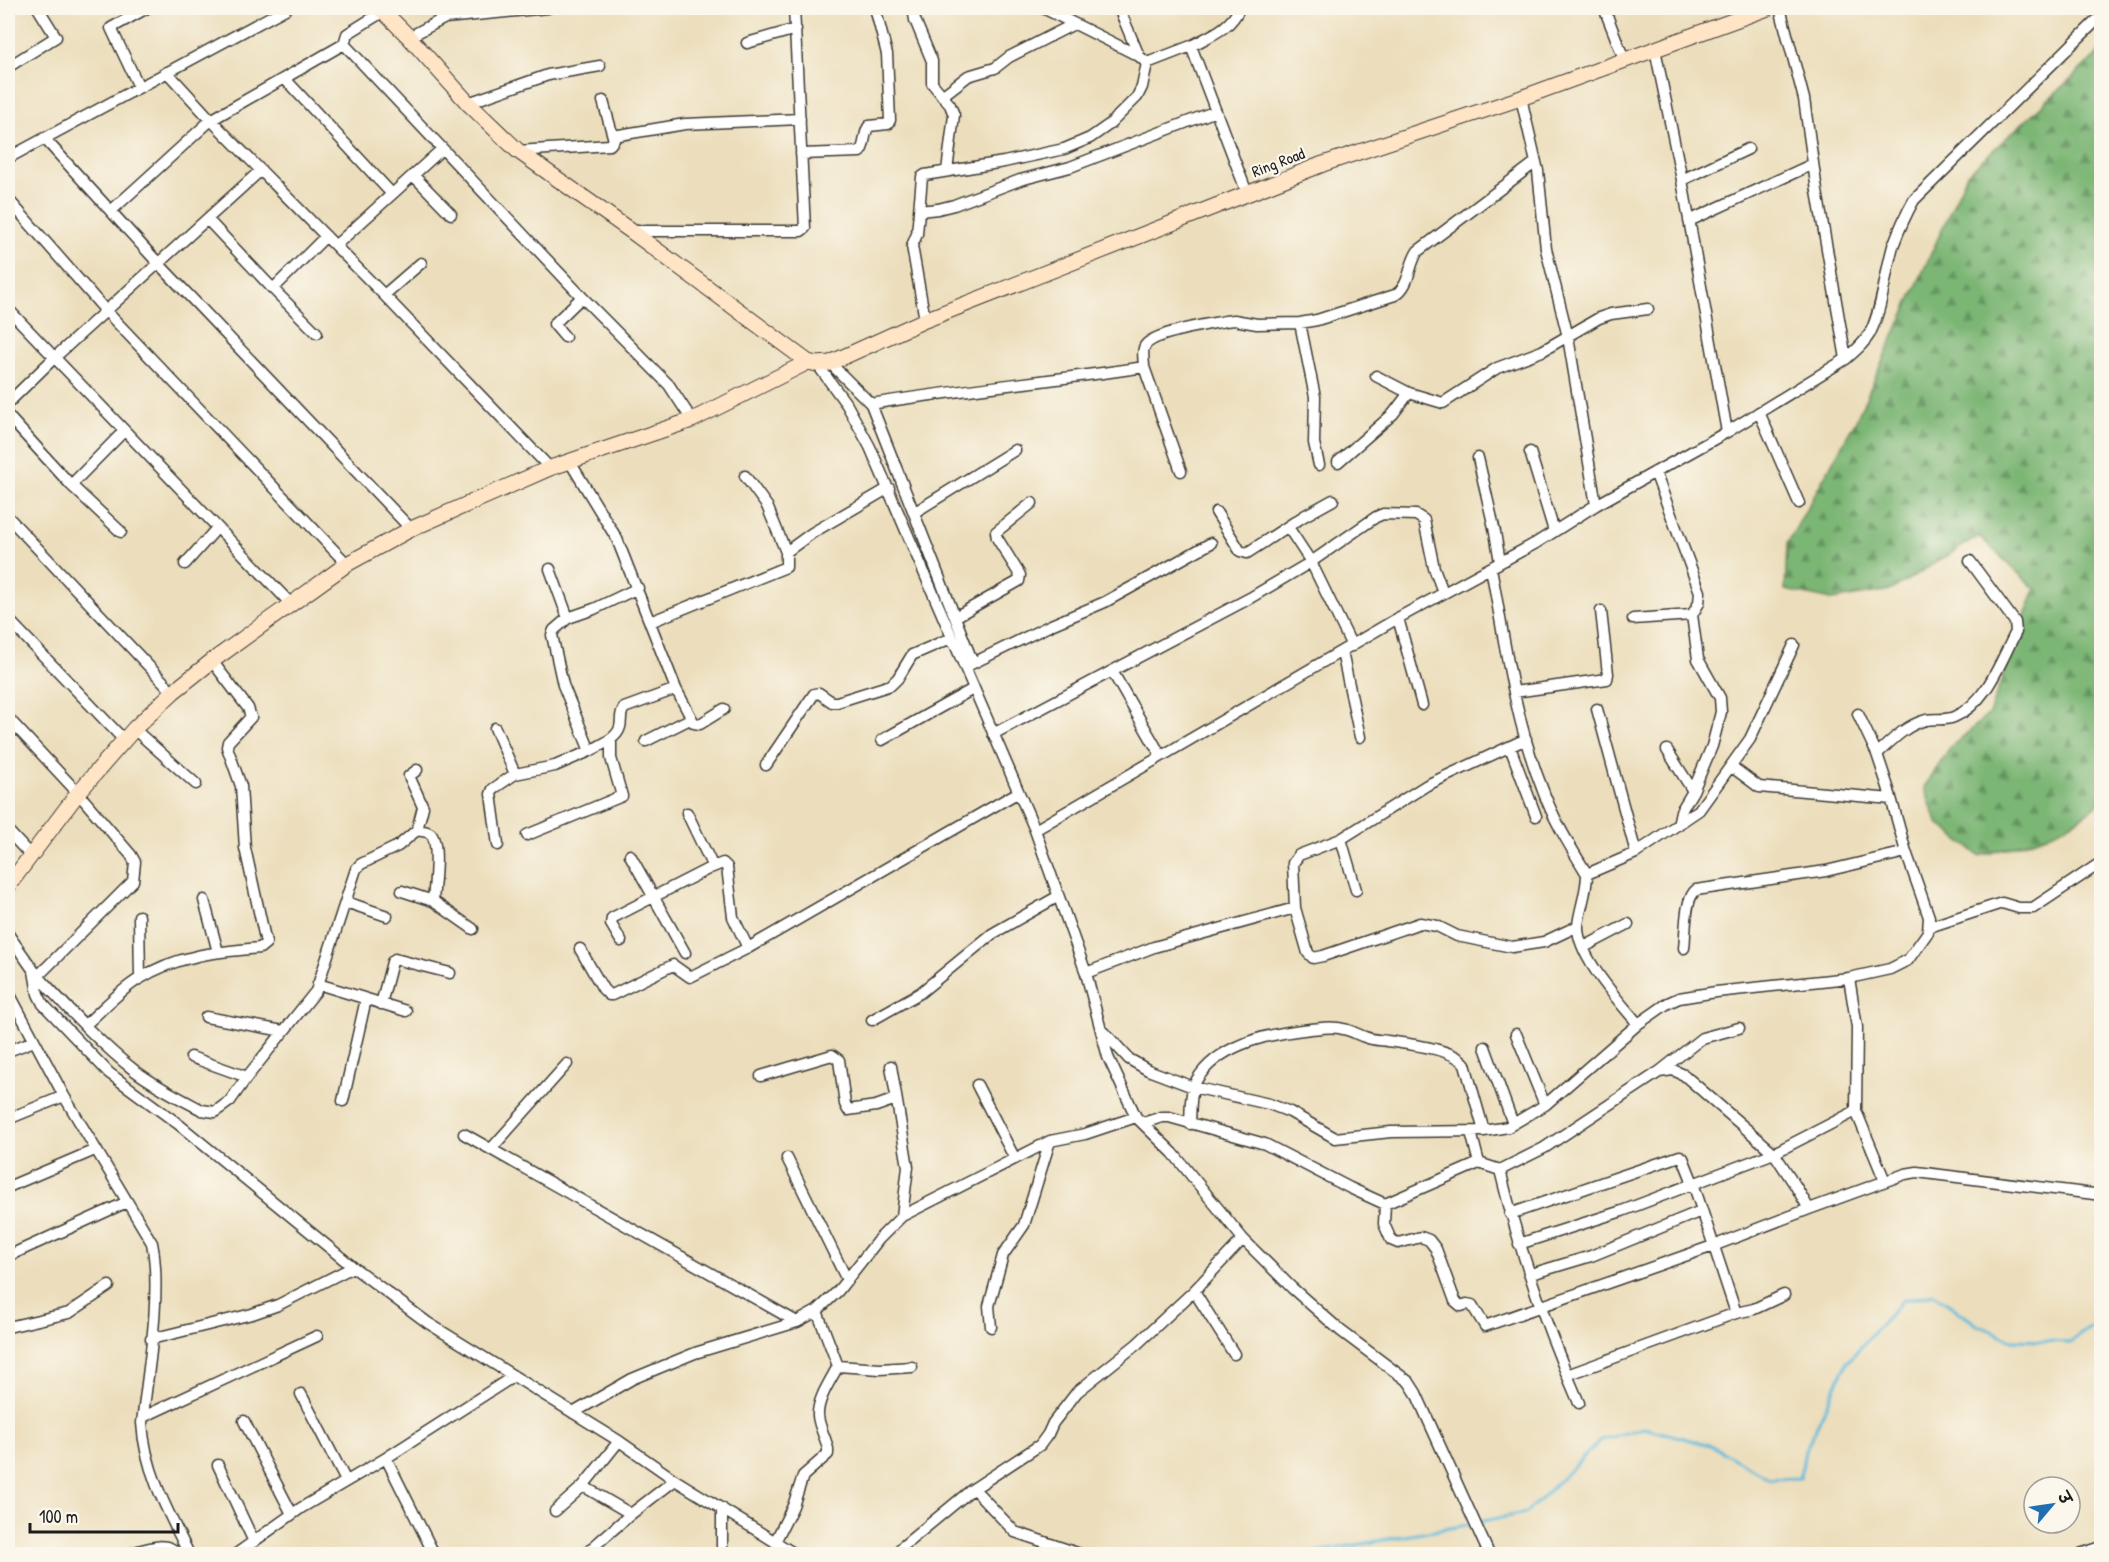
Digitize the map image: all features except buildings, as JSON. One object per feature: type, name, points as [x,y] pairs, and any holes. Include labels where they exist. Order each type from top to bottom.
[{"type":"street","points":[[8,67],[57,37],[38,8]]},
{"type":"street","points":[[139,87],[111,28],[147,8]]},
{"type":"street","points":[[8,158],[287,8]]},
{"type":"street","points":[[409,37],[445,18],[548,8]]},
{"type":"street","points":[[631,231],[801,231],[805,228],[794,8]]},
{"type":"street","points":[[801,154],[860,152],[865,132],[869,126],[888,124],[890,120],[887,54],[875,8]]},
{"type":"street","points":[[913,8],[915,20],[932,61],[932,82],[950,105],[954,115],[948,171]]},
{"type":"street","points":[[1043,8],[1143,60],[1191,46],[1226,26],[1233,20],[1239,8]]},
{"type":"street","points":[[925,320],[912,246],[917,234],[922,177],[1064,149],[1090,138],[1110,124],[1137,97],[1142,87],[1143,60],[1119,8]]},
{"type":"street","points":[[1604,8],[1624,59]]},
{"type":"street","name":"Ring Road","points":[[8,886],[78,793],[129,735],[173,692],[347,564],[411,529],[550,468],[692,420],[818,363],[1247,193],[1381,144],[1521,98],[1768,8]]},
{"type":"street","points":[[1780,8],[1804,99],[1846,359]]},
{"type":"street","points":[[111,211],[212,120],[344,44],[347,34],[382,10],[468,103],[518,151],[818,363],[871,404],[955,617],[973,689],[1035,830],[1086,973],[1108,1057],[1140,1120],[1173,1153],[1243,1239],[1292,1288],[1341,1331],[1409,1382],[1489,1554]]},
{"type":"street","points":[[1035,830],[1443,592],[1536,543],[1596,505],[1727,432],[1846,359],[1865,341],[1870,331],[1884,287],[1893,246],[1914,200],[2102,15]]},
{"type":"street","points":[[942,96],[968,76],[995,68],[1009,57],[1074,24]]},
{"type":"street","points":[[747,43],[796,29]]},
{"type":"street","points":[[344,44],[582,297],[669,384],[692,420]]},
{"type":"street","points":[[1191,46],[1247,193]]},
{"type":"street","points":[[1655,49],[1682,180],[1727,432]]},
{"type":"street","points":[[468,103],[548,75],[600,66]]},
{"type":"street","points":[[168,72],[550,468]]},
{"type":"street","points":[[285,79],[392,194]]},
{"type":"street","points":[[1521,98],[1536,162],[1546,249],[1568,337],[1596,505]]},
{"type":"street","points":[[518,151],[610,145],[613,142],[613,136],[603,101]]},
{"type":"street","points":[[919,211],[954,205],[1020,180],[1070,167],[1216,111]]},
{"type":"street","points":[[613,136],[685,124],[800,119]]},
{"type":"street","points":[[44,138],[159,264],[411,529]]},
{"type":"street","points":[[336,245],[442,149]]},
{"type":"street","points":[[1682,180],[1748,149]]},
{"type":"street","points":[[1181,471],[1144,367],[1146,344],[1169,333],[1234,320],[1257,324],[1300,323],[1395,295],[1405,287],[1412,261],[1418,251],[1536,162]]},
{"type":"street","points":[[1689,220],[1813,164]]},
{"type":"street","points":[[8,403],[54,358],[261,170]]},
{"type":"street","points":[[413,175],[451,214]]},
{"type":"street","points":[[8,199],[106,311],[347,564]]},
{"type":"street","points":[[207,219],[317,333]]},
{"type":"street","points":[[273,289],[326,237]]},
{"type":"street","points":[[384,295],[421,263]]},
{"type":"street","points":[[566,337],[554,324],[582,297]]},
{"type":"street","points":[[8,309],[291,604]]},
{"type":"street","points":[[1376,376],[1409,393],[1443,403],[1497,368],[1535,355],[1605,315],[1648,309]]},
{"type":"street","points":[[1300,323],[1315,397],[1314,443],[1319,465]]},
{"type":"street","points":[[818,363],[847,405],[870,447],[951,638],[968,666]]},
{"type":"street","points":[[871,404],[948,391],[1082,377],[1144,367]]},
{"type":"street","points":[[1338,462],[1393,414],[1409,393]]},
{"type":"street","points":[[1759,412],[1799,503]]},
{"type":"street","points":[[8,416],[71,485],[121,532]]},
{"type":"street","points":[[71,485],[124,431]]},
{"type":"street","points":[[915,512],[1015,450]]},
{"type":"street","points":[[1530,452],[1554,531]]},
{"type":"street","points":[[1478,458],[1495,532],[1496,565],[1514,692],[1526,739],[1541,788],[1553,815],[1587,874],[1587,886],[1578,926],[1584,947],[1595,970],[1638,1024]]},
{"type":"street","points":[[570,462],[617,539],[690,719],[694,723],[700,723],[724,709]]},
{"type":"street","points":[[1655,472],[1700,592],[1699,603],[1692,615],[1698,659],[1720,698],[1721,712],[1712,746],[1693,791],[1681,811],[1678,825]]},
{"type":"street","points":[[650,622],[784,569],[788,563],[786,552],[767,507],[745,476]]},
{"type":"street","points":[[786,552],[812,533],[889,488]]},
{"type":"street","points":[[1216,512],[1240,551],[1244,553],[1333,500]]},
{"type":"street","points":[[955,617],[1019,581],[1020,575],[997,538],[996,531],[1032,503]]},
{"type":"street","points":[[993,734],[1250,598],[1311,562],[1383,514],[1421,517],[1426,524],[1434,568],[1443,592]]},
{"type":"street","points":[[8,518],[173,692]]},
{"type":"street","points":[[1288,527],[1311,562],[1352,645]]},
{"type":"street","points":[[185,564],[217,528]]},
{"type":"street","points":[[968,666],[1051,625],[1105,602],[1211,543]]},
{"type":"street","points":[[1876,754],[1918,722],[1929,719],[1948,719],[1969,708],[1986,690],[2016,632],[2015,622],[1970,561]]},
{"type":"street","points":[[550,570],[568,618]]},
{"type":"street","points":[[590,751],[563,685],[552,635],[554,630],[568,618],[594,609],[638,588]]},
{"type":"street","points":[[1514,692],[1607,679],[1601,611]]},
{"type":"street","points":[[1633,619],[1692,615]]},
{"type":"street","points":[[1398,618],[1422,705]]},
{"type":"street","points":[[8,619],[129,735],[196,784]]},
{"type":"street","points":[[766,765],[814,694],[819,693],[832,702],[837,702],[887,687],[895,682],[912,655],[951,638]]},
{"type":"street","points":[[1587,874],[1636,853],[1700,810],[1755,731],[1794,645]]},
{"type":"street","points":[[1342,652],[1360,737]]},
{"type":"street","points":[[85,1025],[140,978],[172,963],[201,954],[265,946],[266,940],[245,848],[241,786],[227,747],[228,742],[251,715],[213,661]]},
{"type":"street","points":[[1112,671],[1161,756]]},
{"type":"street","points":[[498,845],[492,791],[515,774],[555,766],[590,751],[611,739],[619,729],[620,714],[624,708],[676,689]]},
{"type":"street","points":[[882,740],[973,689]]},
{"type":"street","points":[[1597,709],[1636,853]]},
{"type":"street","points":[[1100,1028],[1134,1063],[1193,1088],[1269,1104],[1290,1112],[1335,1138],[1391,1132],[1471,1132],[1513,1124],[1545,1106],[1638,1024],[1679,998],[1849,978],[1890,969],[1911,956],[1925,937],[1929,927],[1929,917],[1876,754],[1858,714]]},
{"type":"street","points":[[8,718],[78,793],[135,862],[134,881],[37,975],[38,994],[43,1004],[110,1073],[177,1123],[353,1267],[428,1323],[619,1441],[675,1480],[795,1554]]},
{"type":"street","points":[[646,741],[690,719]]},
{"type":"street","points":[[495,728],[515,774]]},
{"type":"street","points":[[527,835],[622,796],[611,758],[611,739]]},
{"type":"street","points":[[1526,739],[1427,785],[1341,839],[1302,853],[1294,860],[1295,908],[1308,953],[1311,957],[1316,958],[1420,923],[1437,926],[1457,936],[1512,947],[1544,942],[1578,926]]},
{"type":"street","points":[[1510,747],[1536,816]]},
{"type":"street","points":[[1666,750],[1693,791]]},
{"type":"street","points":[[1732,767],[1758,788],[1891,799]]},
{"type":"street","points":[[8,934],[37,975],[85,1025],[133,1069],[151,1082],[211,1113],[225,1106],[316,991],[356,869],[398,846],[417,830],[423,807],[409,776],[417,770]]},
{"type":"street","points":[[580,949],[603,989],[609,995],[673,965],[690,977],[748,948],[1017,793]]},
{"type":"street","points":[[687,813],[713,867]]},
{"type":"street","points":[[417,830],[428,832],[432,836],[437,863],[433,901]]},
{"type":"street","points":[[8,831],[31,856]]},
{"type":"street","points":[[1341,839],[1356,890]]},
{"type":"street","points":[[1684,948],[1689,900],[1696,890],[1826,871],[1906,852]]},
{"type":"street","points":[[630,855],[684,953]]},
{"type":"street","points":[[1929,927],[2002,903],[2027,909],[2033,908],[2102,862]]},
{"type":"street","points":[[621,940],[611,924],[612,918],[723,863],[727,867],[733,917],[748,948]]},
{"type":"street","points":[[402,891],[433,901],[473,929]]},
{"type":"street","points":[[872,1020],[920,993],[992,934],[1057,897]]},
{"type":"street","points":[[204,900],[218,952]]},
{"type":"street","points":[[346,902],[387,916]]},
{"type":"street","points":[[1086,973],[1154,947],[1295,908]]},
{"type":"street","points":[[139,916],[140,978]]},
{"type":"street","points":[[1584,947],[1628,924]]},
{"type":"street","points":[[381,1004],[393,960],[398,959],[450,973]]},
{"type":"street","points":[[1849,978],[1857,1027],[1856,1111],[1885,1181]]},
{"type":"street","points":[[318,984],[406,1011]]},
{"type":"street","points":[[8,991],[95,1150],[147,1233],[154,1257],[151,1339],[143,1438],[155,1484],[189,1554]]},
{"type":"street","points":[[343,1101],[366,999]]},
{"type":"street","points":[[206,1017],[283,1031]]},
{"type":"street","points":[[1190,1124],[1193,1088],[1200,1075],[1229,1051],[1276,1033],[1342,1028],[1367,1038],[1418,1046],[1462,1059],[1484,1131]]},
{"type":"street","points":[[573,1413],[632,1379],[695,1353],[797,1322],[817,1311],[847,1280],[891,1225],[902,1216],[1050,1141],[1162,1117],[1265,1144],[1385,1204],[1479,1163],[1500,1170],[1544,1148],[1659,1072],[1702,1038],[1740,1028]]},
{"type":"street","points":[[1516,1034],[1545,1106]]},
{"type":"street","points":[[8,1051],[34,1041]]},
{"type":"street","points":[[1485,1047],[1513,1124]]},
{"type":"street","points":[[761,1076],[832,1055],[839,1060],[845,1104],[848,1110],[876,1106],[896,1099]]},
{"type":"street","points":[[191,1057],[247,1077]]},
{"type":"street","points":[[491,1149],[567,1064]]},
{"type":"street","points":[[891,1066],[908,1167],[902,1216]]},
{"type":"street","points":[[1659,1072],[1673,1070],[1684,1075],[1774,1153],[1809,1209]]},
{"type":"street","points":[[976,1085],[1015,1159]]},
{"type":"street","points":[[8,1119],[64,1095]]},
{"type":"street","points":[[1519,1244],[1622,1211],[1774,1153],[1856,1111]]},
{"type":"street","points":[[1471,1132],[1479,1163]]},
{"type":"street","points":[[464,1134],[797,1322]]},
{"type":"street","points":[[991,1328],[989,1306],[1000,1263],[1005,1251],[1024,1225],[1050,1141]]},
{"type":"street","points":[[8,1187],[95,1150]]},
{"type":"street","points":[[1510,1214],[1678,1156],[1683,1158],[1736,1313]]},
{"type":"street","points":[[787,1158],[847,1280]]},
{"type":"street","points":[[1500,1170],[1519,1244],[1541,1308],[1579,1403]]},
{"type":"street","points":[[1385,1204],[1384,1224],[1391,1240],[1398,1243],[1421,1237],[1430,1240],[1436,1249],[1455,1301],[1461,1306],[1472,1305],[1485,1326],[1713,1246],[1905,1174],[1917,1173],[2102,1195]]},
{"type":"street","points":[[8,1256],[127,1202]]},
{"type":"street","points":[[1531,1274],[1591,1256],[1701,1211]]},
{"type":"street","points":[[896,1554],[974,1489],[1040,1445],[1053,1423],[1083,1386],[1137,1344],[1194,1291],[1243,1239]]},
{"type":"street","points":[[151,1339],[252,1314],[278,1305],[353,1267]]},
{"type":"street","points":[[8,1328],[69,1313],[109,1286]]},
{"type":"street","points":[[1194,1291],[1234,1354]]},
{"type":"street","points":[[1567,1375],[1754,1308],[1784,1295]]},
{"type":"street","points":[[775,1542],[793,1506],[803,1476],[828,1454],[818,1409],[838,1366],[817,1311]]},
{"type":"street","points":[[143,1417],[316,1336]]},
{"type":"street","points":[[838,1366],[912,1367]]},
{"type":"street","points":[[236,1554],[292,1514],[386,1458],[514,1376]]},
{"type":"street","points":[[301,1394],[346,1481]]},
{"type":"street","points":[[244,1421],[292,1514]]},
{"type":"street","points":[[555,1510],[583,1486],[619,1441]]},
{"type":"street","points":[[386,1458],[434,1554]]},
{"type":"street","points":[[218,1466],[254,1542]]},
{"type":"street","points":[[585,1554],[630,1514],[675,1480]]},
{"type":"street","points":[[583,1486],[630,1514]]},
{"type":"street","points":[[974,1489],[1015,1532],[1080,1554]]},
{"type":"street","points":[[722,1508],[722,1554]]},
{"type":"street","points":[[128,1554],[159,1545],[171,1548],[178,1554]]},
{"type":"street","points":[[2080,1554],[2102,1547]]},
{"type":"green space","points":[[2101,51],[2101,801],[2060,829],[2028,842],[1979,856],[1937,822],[1924,787],[1951,747],[1989,714],[2035,589],[1979,536],[1891,590],[1832,600],[1785,590],[1787,544],[1856,420],[1967,174]]},
{"type":"waterway","points":[[1478,1522],[1526,1513],[1601,1440],[1644,1428],[1710,1445],[1770,1479],[1800,1478],[1805,1451],[1847,1362],[1903,1300],[1934,1294],[1976,1324],[2012,1340],[2070,1342],[2102,1319]]},
{"type":"waterway","points":[[1306,1554],[1472,1524]]}]
